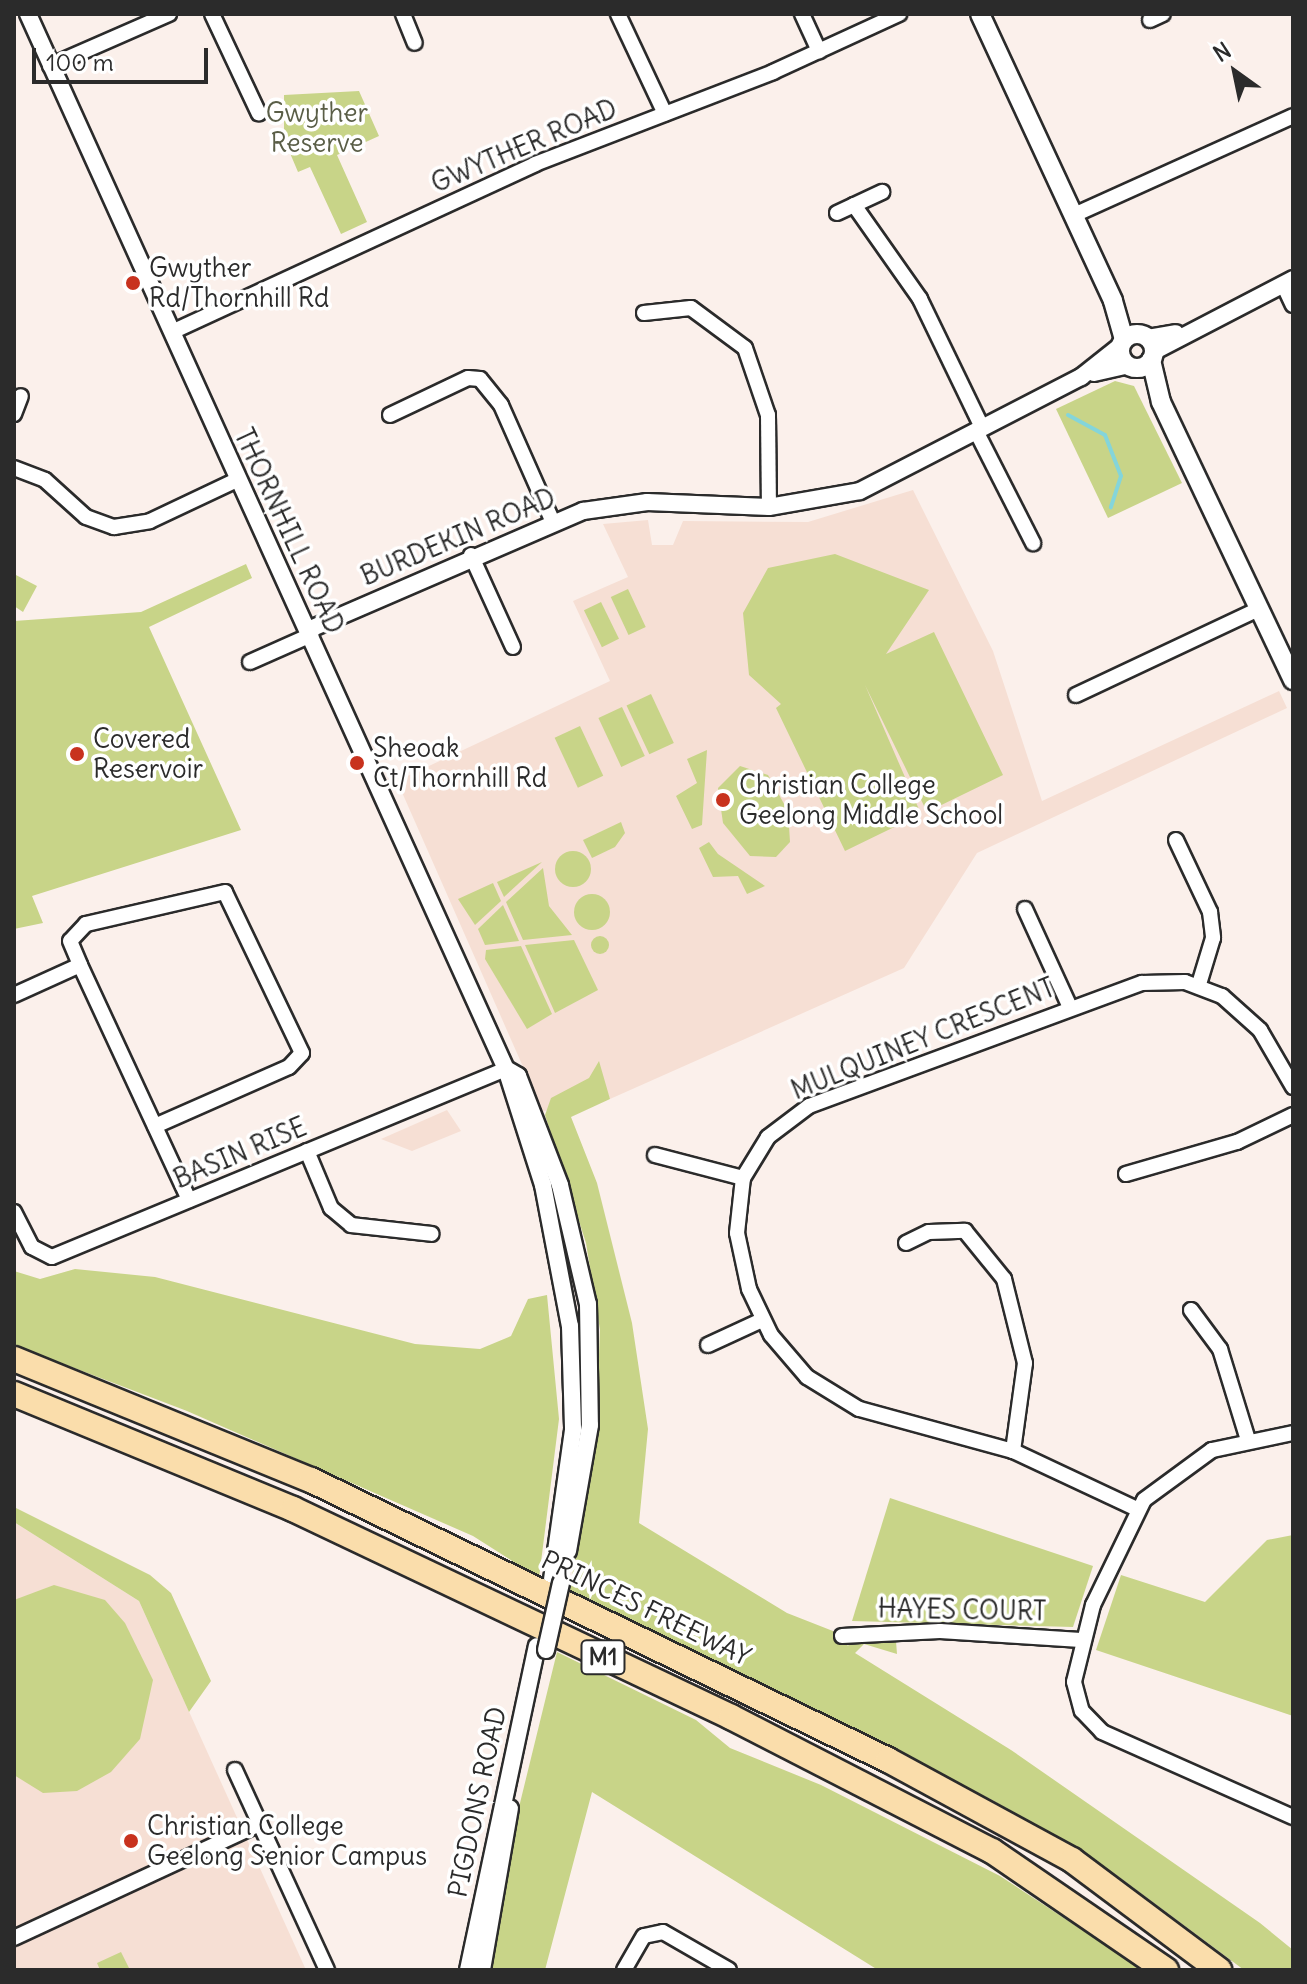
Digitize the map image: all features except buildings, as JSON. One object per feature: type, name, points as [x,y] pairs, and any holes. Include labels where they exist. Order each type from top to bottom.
[{"type":"highway","name":"PRINCES FREEWAY","points":[[14,1359],[353,1499],[888,1760],[1072,1860],[1219,1970]]},
{"type":"highway","name":"M1","points":[[14,1394],[293,1509],[773,1738],[992,1851],[1166,1970]]},
{"type":"main road","points":[[980,14],[1293,680]]},
{"type":"street","name":"THORNHILL ROAD","points":[[28,14],[506,1069],[543,1185],[571,1335],[572,1448],[556,1581],[541,1648]]},
{"type":"street","points":[[50,66],[169,14]]},
{"type":"street","points":[[212,14],[259,114]]},
{"type":"street","points":[[403,14],[415,43]]},
{"type":"street","points":[[618,14],[665,114]]},
{"type":"street","points":[[802,14],[819,51]]},
{"type":"street","name":"GWYTHER ROAD","points":[[172,332],[206,312],[899,14]]},
{"type":"street","points":[[1074,215],[1293,116]]},
{"type":"street","points":[[837,213],[882,192]]},
{"type":"street","points":[[854,205],[920,299],[1033,543]]},
{"type":"street","points":[[1137,350],[1186,331],[1288,282],[1293,305]]},
{"type":"street","points":[[644,313],[691,308],[745,348],[768,415],[769,507]]},
{"type":"street","name":"BURDEKIN ROAD","points":[[309,632],[552,520],[647,502],[769,507],[834,498],[896,478],[979,429],[1137,350]]},
{"type":"street","points":[[390,415],[468,378],[480,379],[501,405],[552,520]]},
{"type":"street","points":[[14,414],[21,396]]},
{"type":"street","points":[[14,468],[45,480],[86,517],[114,527],[150,521],[239,479]]},
{"type":"street","points":[[471,555],[513,647]]},
{"type":"street","points":[[1076,695],[1259,609]]},
{"type":"street","points":[[250,662],[309,632]]},
{"type":"street","points":[[1176,840],[1210,912],[1213,938],[1199,984],[1245,1013],[1293,1087]]},
{"type":"street","points":[[155,1126],[297,1062],[302,1053],[295,1030],[225,892],[86,924],[70,941],[80,965],[189,1200]]},
{"type":"street","points":[[1025,909],[1069,1005]]},
{"type":"street","points":[[14,995],[80,965]]},
{"type":"street","name":"MULQUINEY CRESCENT","points":[[1137,1509],[1013,1451],[833,1396],[786,1356],[762,1320],[739,1248],[743,1178],[768,1137],[809,1106],[1069,1005],[1142,983],[1199,984]]},
{"type":"street","name":"BASIN RISE","points":[[14,1212],[32,1247],[52,1257],[506,1069]]},
{"type":"street","points":[[1126,1174],[1237,1142],[1293,1115]]},
{"type":"street","points":[[307,1151],[340,1217],[372,1231],[432,1234]]},
{"type":"street","points":[[655,1155],[743,1178]]},
{"type":"street","points":[[906,1243],[929,1232],[965,1231],[1004,1279],[1025,1363],[1013,1451]]},
{"type":"street","points":[[1191,1310],[1220,1349],[1247,1437]]},
{"type":"street","points":[[708,1345],[762,1320]]},
{"type":"street","points":[[1293,1433],[1247,1437],[1185,1465],[1137,1509],[1081,1640],[1076,1698],[1092,1724],[1293,1817]]},
{"type":"street","name":"HAYES COURT","points":[[842,1636],[940,1631],[1081,1640]]},
{"type":"street","name":"PIGDONS ROAD","points":[[468,1970],[541,1648]]},
{"type":"street","name":"PIGDONS ROAD","points":[[482,1970],[541,1648]]},
{"type":"street","points":[[235,1770],[327,1970]]},
{"type":"street","points":[[14,1938],[260,1824]]},
{"type":"street","points":[[624,1970],[644,1936],[663,1932],[729,1970]]},
{"type":"shaded area","name":"Christian College Geelong Middle School","points":[[913,490],[993,651],[1042,801],[1279,691],[1287,708],[977,853],[904,968],[610,1099],[604,1083],[543,1112],[397,781],[610,681],[573,601],[628,577],[603,524],[648,520],[652,545],[673,545],[683,521],[808,522]]},
{"type":"shaded area","points":[[447,1110],[461,1131],[412,1151],[381,1139]]},
{"type":"shaded area","name":"Christian College Geelong Senior Campus","points":[[14,1522],[139,1601],[306,1970],[14,1970]]},
{"type":"green space","name":"Gwyther Reserve","points":[[359,91],[379,136],[337,155],[367,222],[341,234],[310,167],[298,172],[284,139],[284,95]]},
{"type":"green space","points":[[1115,381],[1134,386],[1182,483],[1108,518],[1056,409]]},
{"type":"green space","points":[[835,554],[929,590],[886,654],[934,632],[1003,775],[927,812],[865,685],[921,814],[845,851],[776,708],[781,704],[749,675],[743,613],[768,568]]},
{"type":"green space","points":[[246,564],[252,578],[149,627],[241,830],[32,896],[43,923],[14,929],[14,621],[141,612]]},
{"type":"green space","points":[[14,574],[37,586],[23,612],[14,606]]},
{"type":"green space","points":[[628,589],[646,627],[629,635],[611,597]]},
{"type":"green space","points":[[601,602],[619,639],[602,647],[584,610]]},
{"type":"green space","points":[[651,694],[674,743],[649,754],[627,705]]},
{"type":"green space","points":[[622,707],[645,756],[621,767],[598,718]]},
{"type":"green space","points":[[580,726],[603,776],[578,788],[555,738]]},
{"type":"green space","points":[[707,750],[702,825],[692,829],[676,796],[697,783],[687,759]]},
{"type":"green space","points":[[740,766],[768,775],[788,811],[790,842],[776,857],[750,856],[723,823],[718,788]]},
{"type":"green space","points":[[621,822],[625,833],[615,847],[592,858],[583,840]]},
{"type":"green space","points":[[709,842],[718,854],[765,886],[747,894],[738,876],[713,877],[699,848]]},
{"type":"green space","points":[[573,851],[586,856],[591,869],[586,882],[573,887],[560,882],[555,869],[560,856]]},
{"type":"green space","points":[[542,862],[504,897],[497,882]]},
{"type":"green space","points":[[543,868],[549,906],[572,935],[523,940],[506,902]]},
{"type":"green space","points":[[493,883],[501,901],[475,925],[458,899]]},
{"type":"green space","points":[[592,894],[605,899],[610,912],[605,925],[592,930],[579,925],[574,912],[579,899]]},
{"type":"green space","points":[[503,905],[519,941],[485,945],[478,929]]},
{"type":"green space","points":[[600,936],[609,945],[600,954],[591,945]]},
{"type":"green space","points":[[574,940],[598,990],[555,1013],[525,945]]},
{"type":"green space","points":[[521,946],[552,1014],[527,1029],[485,959],[486,950]]},
{"type":"green space","points":[[599,1061],[610,1099],[571,1117],[597,1183],[632,1323],[648,1429],[639,1523],[787,1613],[838,1633],[848,1646],[852,1639],[896,1641],[897,1654],[864,1644],[855,1653],[1011,1750],[1260,1923],[1293,1950],[1293,1970],[1244,1970],[1115,1874],[994,1801],[569,1592],[595,1452],[600,1330],[586,1243],[545,1115],[551,1098],[589,1078]]},
{"type":"green space","points":[[75,1269],[155,1277],[415,1344],[480,1349],[511,1336],[528,1299],[547,1295],[559,1419],[539,1578],[473,1536],[187,1411],[14,1345],[14,1271],[40,1279]]},
{"type":"green space","points":[[890,1498],[1093,1566],[1073,1627],[852,1621]]},
{"type":"green space","points":[[14,1507],[150,1575],[171,1593],[211,1681],[189,1712],[139,1601],[14,1522]]},
{"type":"green space","points":[[1293,1535],[1293,1716],[1096,1650],[1121,1575],[1205,1602],[1267,1540]]},
{"type":"green space","points":[[54,1585],[105,1600],[125,1623],[153,1680],[140,1739],[111,1772],[77,1791],[43,1793],[14,1775],[14,1600]]},
{"type":"green space","points":[[557,1652],[696,1720],[730,1748],[821,1785],[1000,1876],[1143,1970],[878,1970],[592,1792],[545,1970],[492,1970],[520,1803]]},
{"type":"green space","points":[[121,1952],[130,1970],[100,1970],[97,1963]]},
{"type":"waterway","points":[[1068,415],[1105,435],[1121,476],[1111,507]]},
{"type":"place","name":"Gwyther Rd/Thornhill Rd","points":[[133,283]]},
{"type":"place","name":"Covered Reservoir","points":[[77,754]]},
{"type":"place","name":"Sheoak Ct/Thornhill Rd","points":[[357,763]]},
{"type":"place","name":"Christian College Geelong Middle School","points":[[723,800]]},
{"type":"place","name":"Christian College Geelong Senior Campus","points":[[131,1841]]}]
